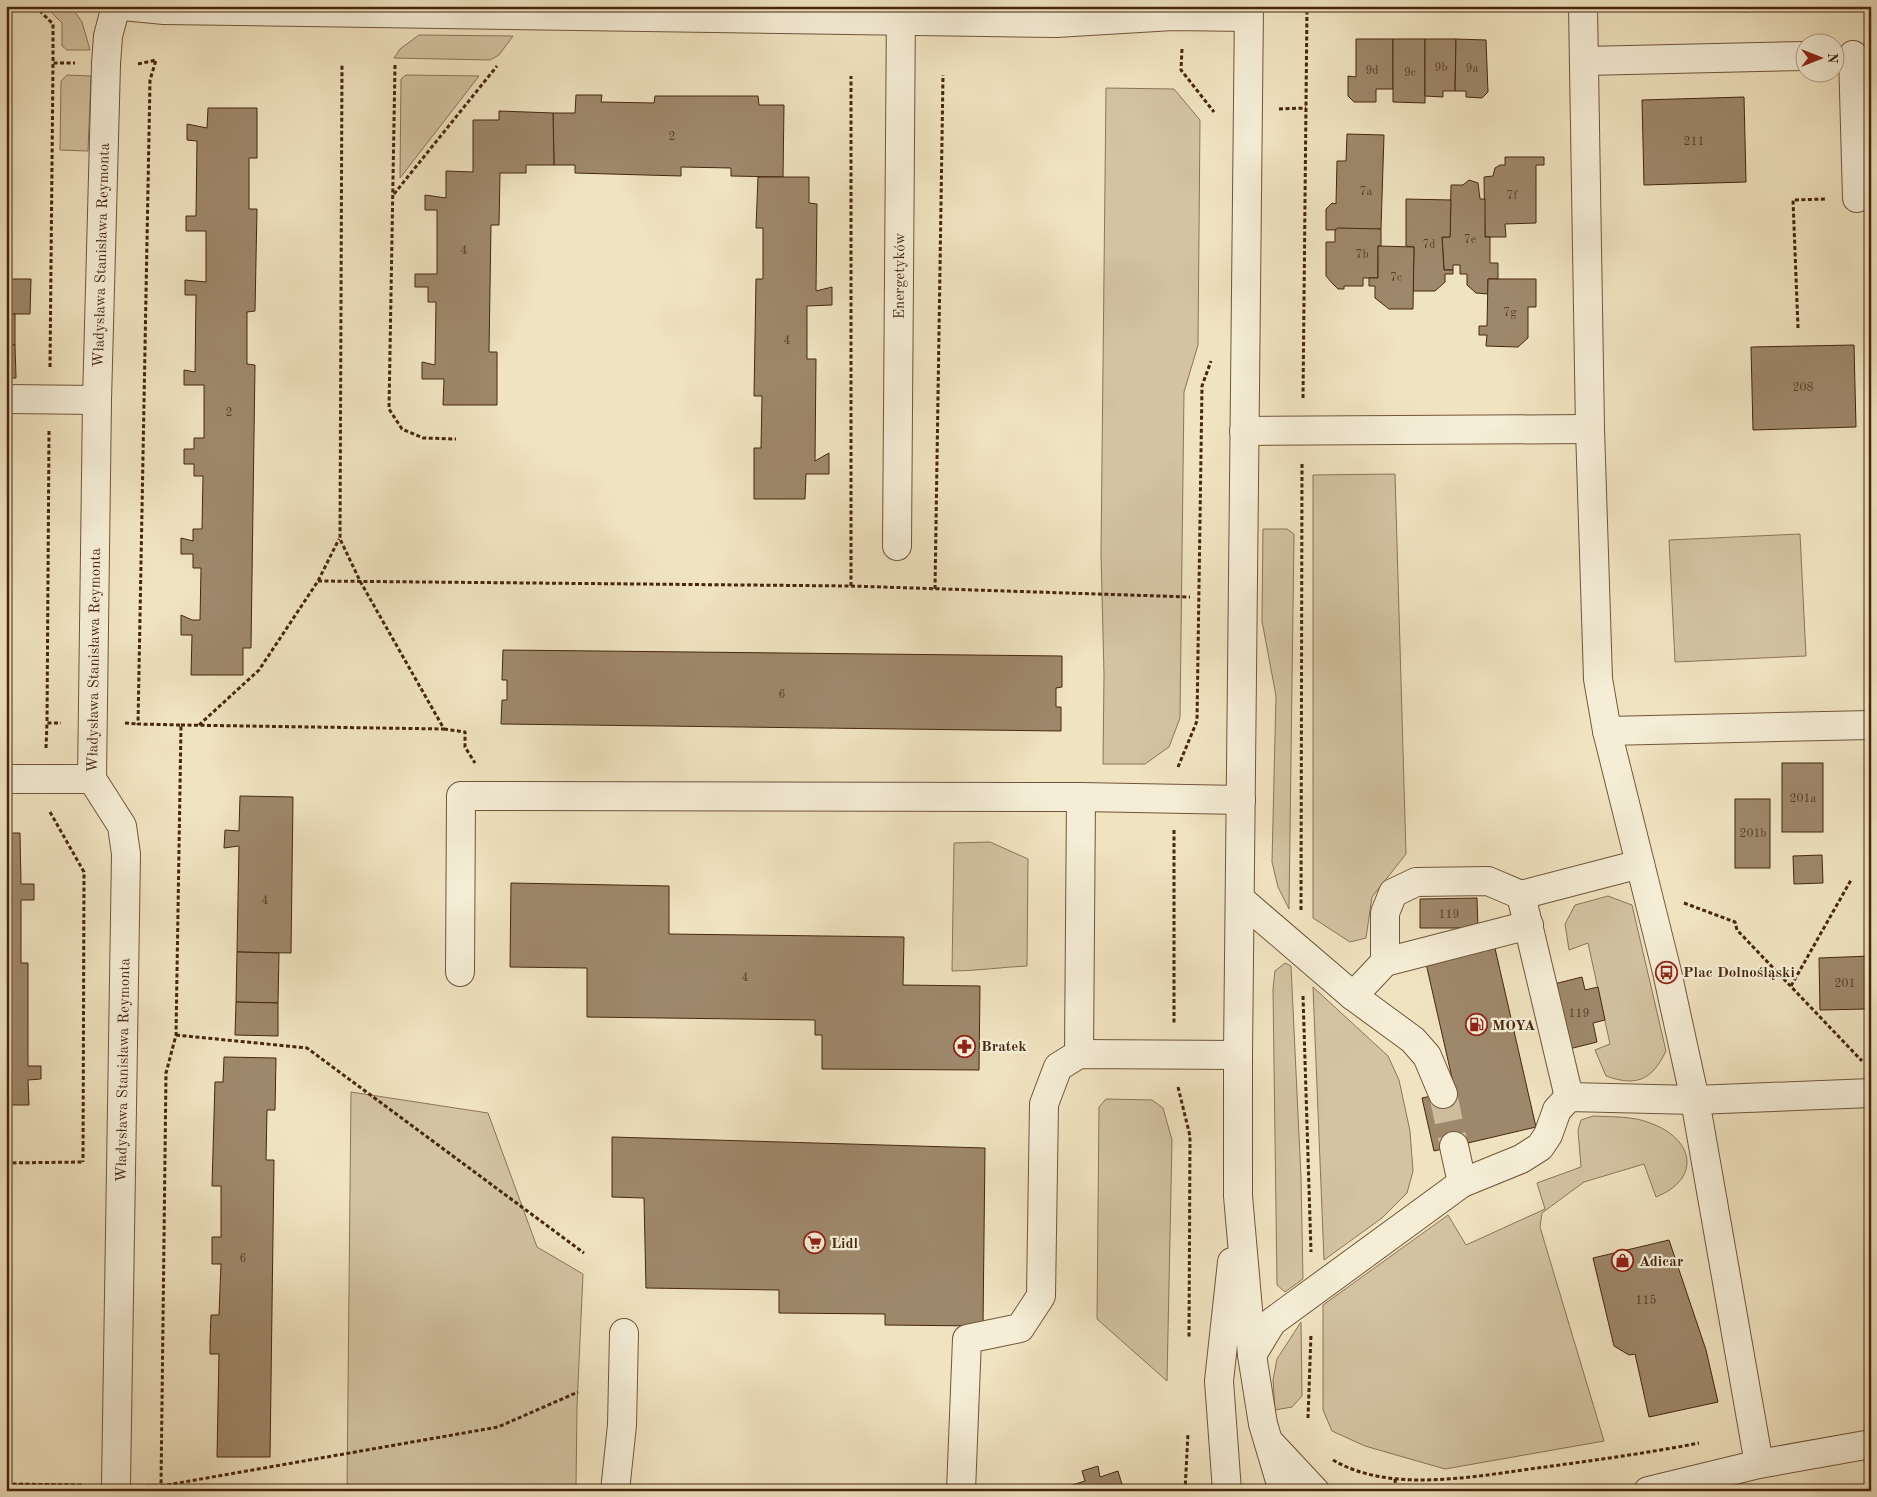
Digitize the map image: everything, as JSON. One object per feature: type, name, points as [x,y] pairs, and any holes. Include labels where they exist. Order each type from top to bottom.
[{"type":"street","name":"Władysława Stanisława Reymonta","points":[[116,6],[108,36],[106,64],[97,400],[92,779],[122,826],[126,854],[116,1485]]},
{"type":"street","points":[[123,6],[164,10],[902,14],[1056,23],[1249,12],[1238,1196],[1252,1355],[1263,1424],[1283,1491]]},
{"type":"street","points":[[1583,6],[1590,429],[1598,679],[1607,731],[1696,1100],[1759,1464]]},
{"type":"street","name":"Energetyków","points":[[897,546],[902,14]]},
{"type":"street","points":[[1853,55],[1857,198]]},
{"type":"street","points":[[1585,61],[1794,56]]},
{"type":"street","points":[[6,399],[97,400]]},
{"type":"street","points":[[1244,431],[1590,429]]},
{"type":"street","points":[[1607,731],[1871,725]]},
{"type":"street","points":[[6,779],[92,779]]},
{"type":"street","points":[[460,972],[461,796],[1081,797],[1241,800]]},
{"type":"street","points":[[1079,1054],[1081,797]]},
{"type":"street","points":[[1385,962],[1385,913],[1392,893],[1416,882],[1488,881],[1521,894],[1640,864]]},
{"type":"street","points":[[1521,894],[1569,1097]]},
{"type":"street","points":[[1241,900],[1353,996],[1413,1040],[1427,1056],[1442,1094]]},
{"type":"street","points":[[1353,996],[1385,962],[1529,925]]},
{"type":"street","points":[[961,1491],[967,1339],[1020,1328],[1041,1296],[1044,1104],[1058,1067],[1079,1054],[1238,1055]]},
{"type":"street","points":[[1252,1355],[1272,1322],[1462,1183],[1521,1159],[1540,1147],[1548,1135],[1557,1110],[1569,1097],[1696,1100],[1871,1093]]},
{"type":"street","points":[[1454,1146],[1462,1183]]},
{"type":"street","points":[[1227,1491],[1219,1381],[1238,1196]]},
{"type":"street","points":[[615,1491],[622,1424],[624,1333]]},
{"type":"street","points":[[1268,1441],[1315,1491]]},
{"type":"street","points":[[1648,1491],[1759,1464],[1871,1444]]},
{"type":"street","points":[[1216,1491],[1224,1448]]},
{"type":"path","points":[[35,6],[53,24],[47,723],[63,723]]},
{"type":"path","points":[[1303,406],[1307,6]]},
{"type":"path","points":[[1182,43],[1181,70],[1217,116]]},
{"type":"path","points":[[131,64],[156,60],[150,80],[138,724],[444,729],[360,581],[340,539],[342,64]]},
{"type":"path","points":[[53,63],[81,64]]},
{"type":"path","points":[[395,65],[389,409],[402,429],[423,438],[456,439]]},
{"type":"path","points":[[394,195],[497,66]]},
{"type":"path","points":[[935,589],[943,74]]},
{"type":"path","points":[[852,76],[852,586]]},
{"type":"path","points":[[1277,109],[1306,108]]},
{"type":"path","points":[[1798,328],[1792,200],[1857,198]]},
{"type":"path","points":[[1177,770],[1197,721],[1202,386],[1214,352]]},
{"type":"path","points":[[1302,458],[1302,918]]},
{"type":"path","points":[[198,725],[259,670],[318,581],[340,539]]},
{"type":"path","points":[[318,581],[852,586],[1190,597]]},
{"type":"path","points":[[181,724],[176,1035],[166,1073],[161,1486],[498,1427],[578,1392]]},
{"type":"path","points":[[46,805],[84,872],[83,1162]]},
{"type":"path","points":[[1174,829],[1174,1033]]},
{"type":"path","points":[[1791,986],[1851,880]]},
{"type":"path","points":[[1683,902],[1735,922],[1736,930],[1863,1062]]},
{"type":"path","points":[[1302,990],[1312,1253]]},
{"type":"path","points":[[176,1035],[307,1048],[584,1253]]},
{"type":"path","points":[[1176,1082],[1190,1136],[1188,1343]]},
{"type":"path","points":[[6,1163],[93,1162]]},
{"type":"path","points":[[1308,1418],[1311,1332]]},
{"type":"path","points":[[1185,1491],[1188,1432]]},
{"type":"path","points":[[1331,1459],[1348,1469],[1395,1479],[1450,1479],[1617,1457],[1704,1442]]},
{"type":"path","points":[[1395,1479],[1396,1491]]},
{"type":"shaded area","points":[[45,6],[71,6],[82,22],[90,50],[67,50],[62,46],[62,23]]},
{"type":"shaded area","points":[[419,35],[513,36],[499,55],[490,60],[394,58],[400,49]]},
{"type":"shaded area","points":[[67,75],[91,76],[88,151],[60,150],[61,81]]},
{"type":"shaded area","points":[[406,75],[479,76],[400,178],[401,79]]},
{"type":"shaded area","points":[[1106,88],[1174,89],[1200,120],[1198,345],[1184,392],[1180,718],[1169,747],[1145,764],[1103,764],[1104,674],[1101,553]]},
{"type":"shaded area","points":[[1395,474],[1406,854],[1372,897],[1366,938],[1350,942],[1313,918],[1313,475]]},
{"type":"shaded area","points":[[1263,529],[1287,529],[1294,534],[1289,909],[1278,887],[1272,862],[1276,696],[1262,621]]},
{"type":"shaded area","points":[[1800,534],[1806,656],[1675,662],[1669,540]]},
{"type":"shaded area","points":[[990,842],[1028,859],[1027,966],[952,971],[954,843]]},
{"type":"shaded area","points":[[1608,896],[1632,905],[1666,1051],[1661,1061],[1649,1075],[1635,1081],[1626,1081],[1606,1076],[1595,1050],[1610,1044],[1588,943],[1569,950],[1565,924],[1575,905]]},
{"type":"shaded area","points":[[1285,963],[1291,966],[1301,1178],[1303,1279],[1285,1292],[1277,1285],[1273,989],[1275,971]]},
{"type":"shaded area","points":[[1313,987],[1388,1056],[1399,1080],[1410,1131],[1413,1171],[1407,1193],[1382,1218],[1324,1260]]},
{"type":"shaded area","points":[[351,1092],[488,1113],[537,1247],[583,1274],[577,1406],[576,1486],[572,1491],[347,1491]]},
{"type":"shaded area","points":[[1106,1099],[1152,1100],[1163,1108],[1172,1140],[1167,1381],[1097,1319],[1099,1107]]},
{"type":"shaded area","points":[[1593,1116],[1630,1118],[1650,1123],[1676,1138],[1687,1158],[1686,1169],[1681,1180],[1671,1189],[1656,1197],[1644,1164],[1584,1182],[1542,1213],[1540,1227],[1604,1441],[1445,1469],[1365,1446],[1332,1431],[1323,1410],[1323,1305],[1448,1215],[1466,1245],[1545,1209],[1537,1183],[1581,1167],[1578,1130],[1581,1120]]},
{"type":"shaded area","points":[[1301,1322],[1302,1396],[1292,1407],[1275,1410],[1273,1380],[1277,1359]]},
{"type":"building","points":[[1743,6],[1844,6],[1743,12]]},
{"type":"building","points":[[1356,39],[1393,39],[1393,89],[1376,89],[1376,102],[1354,102],[1348,96],[1348,76],[1356,77]]},
{"type":"building","points":[[1393,39],[1425,39],[1425,103],[1393,102]]},
{"type":"building","points":[[1425,39],[1456,39],[1455,91],[1443,91],[1443,97],[1425,96]]},
{"type":"building","points":[[1456,39],[1486,40],[1488,92],[1482,98],[1466,97],[1466,91],[1455,91]]},
{"type":"building","points":[[576,95],[602,95],[601,102],[654,103],[655,96],[758,96],[759,105],[784,105],[783,177],[731,176],[731,168],[681,167],[681,176],[575,173],[575,165],[554,165],[553,113],[575,113]]},
{"type":"building","points":[[1744,97],[1746,182],[1644,185],[1642,100]]},
{"type":"building","points":[[208,108],[257,108],[257,158],[249,158],[249,209],[257,209],[255,311],[247,312],[247,364],[255,365],[251,648],[243,648],[243,675],[191,675],[192,635],[181,635],[181,615],[192,620],[200,620],[201,568],[193,568],[193,554],[181,554],[181,538],[193,541],[193,529],[202,529],[203,476],[194,476],[194,464],[184,464],[184,449],[194,449],[194,438],[204,438],[204,385],[184,385],[184,370],[195,372],[196,295],[185,295],[185,280],[206,282],[206,231],[186,231],[186,216],[196,216],[197,141],[187,140],[187,124],[207,128]]},
{"type":"building","points":[[499,111],[553,113],[554,165],[526,165],[526,173],[500,173],[499,225],[491,225],[489,352],[497,352],[497,405],[443,405],[444,379],[422,379],[422,362],[435,365],[436,302],[428,302],[428,287],[415,287],[415,274],[437,274],[437,210],[425,210],[425,195],[446,198],[446,171],[473,172],[473,120],[499,120]]},
{"type":"building","points":[[1347,134],[1384,135],[1381,229],[1326,230],[1326,209],[1332,203],[1336,204],[1337,161],[1346,161]]},
{"type":"building","points":[[1505,157],[1544,157],[1544,165],[1536,165],[1536,223],[1505,224],[1506,237],[1485,237],[1484,177],[1493,176],[1495,168],[1505,165]]},
{"type":"building","points":[[758,177],[809,177],[809,203],[817,204],[816,291],[832,287],[832,305],[807,306],[807,359],[816,359],[815,461],[829,453],[829,474],[806,474],[805,499],[754,499],[754,448],[761,448],[762,396],[754,396],[756,279],[763,279],[763,228],[756,228]]},
{"type":"building","points":[[1469,180],[1478,183],[1480,199],[1485,199],[1485,237],[1490,237],[1490,263],[1498,263],[1498,279],[1488,279],[1488,294],[1476,293],[1467,285],[1467,274],[1460,274],[1460,265],[1453,265],[1453,270],[1444,270],[1442,237],[1450,237],[1451,185],[1463,185]]},
{"type":"building","points":[[1406,199],[1451,200],[1450,237],[1442,237],[1444,270],[1453,270],[1453,274],[1445,274],[1445,282],[1435,291],[1413,291],[1414,247],[1406,246]]},
{"type":"building","points":[[1338,228],[1381,229],[1381,246],[1378,246],[1378,278],[1363,278],[1363,286],[1344,286],[1344,289],[1338,289],[1326,276],[1326,242],[1335,242],[1335,230]]},
{"type":"building","points":[[1378,246],[1414,247],[1413,309],[1389,309],[1375,298],[1375,286],[1369,286],[1369,278],[1378,278]]},
{"type":"building","points":[[6,279],[31,279],[30,314],[6,314]]},
{"type":"building","points":[[1488,279],[1536,279],[1536,307],[1528,307],[1528,338],[1518,347],[1486,346],[1487,335],[1479,335],[1479,326],[1487,326]]},
{"type":"building","points":[[6,314],[15,314],[15,345],[6,345]]},
{"type":"building","points":[[6,345],[15,345],[16,378],[6,378]]},
{"type":"building","points":[[1854,345],[1856,427],[1753,430],[1751,347]]},
{"type":"building","points":[[503,650],[1062,656],[1062,687],[1056,688],[1056,707],[1061,707],[1061,731],[501,724],[502,700],[507,700],[507,680],[502,680]]},
{"type":"building","points":[[1782,763],[1823,763],[1823,832],[1782,832]]},
{"type":"building","points":[[240,796],[293,797],[291,953],[237,952],[239,846],[224,848],[225,830],[239,831]]},
{"type":"building","points":[[1735,799],[1770,799],[1770,868],[1735,868]]},
{"type":"building","points":[[6,833],[20,833],[21,884],[34,884],[34,900],[21,900],[21,963],[28,963],[28,1066],[41,1066],[41,1079],[28,1080],[29,1105],[6,1105]]},
{"type":"building","points":[[1822,855],[1823,883],[1794,884],[1793,856]]},
{"type":"building","points":[[511,883],[669,886],[669,934],[904,937],[903,985],[980,986],[979,1070],[822,1069],[822,1035],[815,1035],[815,1020],[587,1017],[587,968],[510,967]]},
{"type":"building","points":[[1477,898],[1478,928],[1420,928],[1420,899]]},
{"type":"building","name":"MOYA","points":[[1494,944],[1536,1127],[1434,1151],[1422,1098],[1455,1091],[1425,959]]},
{"type":"building","points":[[237,952],[279,953],[278,1003],[236,1002]]},
{"type":"building","points":[[1871,956],[1871,1030],[1866,1030],[1866,1009],[1820,1010],[1819,958]]},
{"type":"building","points":[[1582,977],[1585,990],[1598,987],[1605,1020],[1593,1023],[1597,1042],[1569,1049],[1554,984]]},
{"type":"building","points":[[236,1002],[278,1003],[278,1036],[235,1035]]},
{"type":"building","points":[[224,1057],[276,1058],[275,1110],[267,1110],[266,1160],[274,1160],[270,1457],[217,1457],[219,1354],[210,1354],[210,1341],[211,1315],[219,1315],[221,1264],[212,1264],[212,1237],[221,1237],[221,1186],[212,1186],[215,1082],[223,1082]]},
{"type":"building","name":"Lidl","points":[[612,1137],[985,1148],[983,1326],[885,1325],[885,1314],[779,1313],[779,1290],[646,1288],[644,1198],[612,1197]]},
{"type":"building","points":[[1669,1240],[1706,1350],[1718,1402],[1649,1417],[1635,1354],[1629,1355],[1614,1346],[1593,1258]]},
{"type":"building","points":[[1098,1466],[1100,1477],[1118,1471],[1124,1491],[1071,1491],[1069,1486],[1085,1481],[1082,1471]]},
{"type":"tunnel","points":[[1443,1094],[1454,1146]]},
{"type":"place","name":"Plac Dolnośląski","points":[[1667,972]]},
{"type":"place","name":"MOYA","points":[[1476,1025]]},
{"type":"place","name":"Bratek","points":[[965,1046]]},
{"type":"place","name":"Lidl","points":[[815,1243]]},
{"type":"place","name":"Adicar","points":[[1623,1261]]}]
